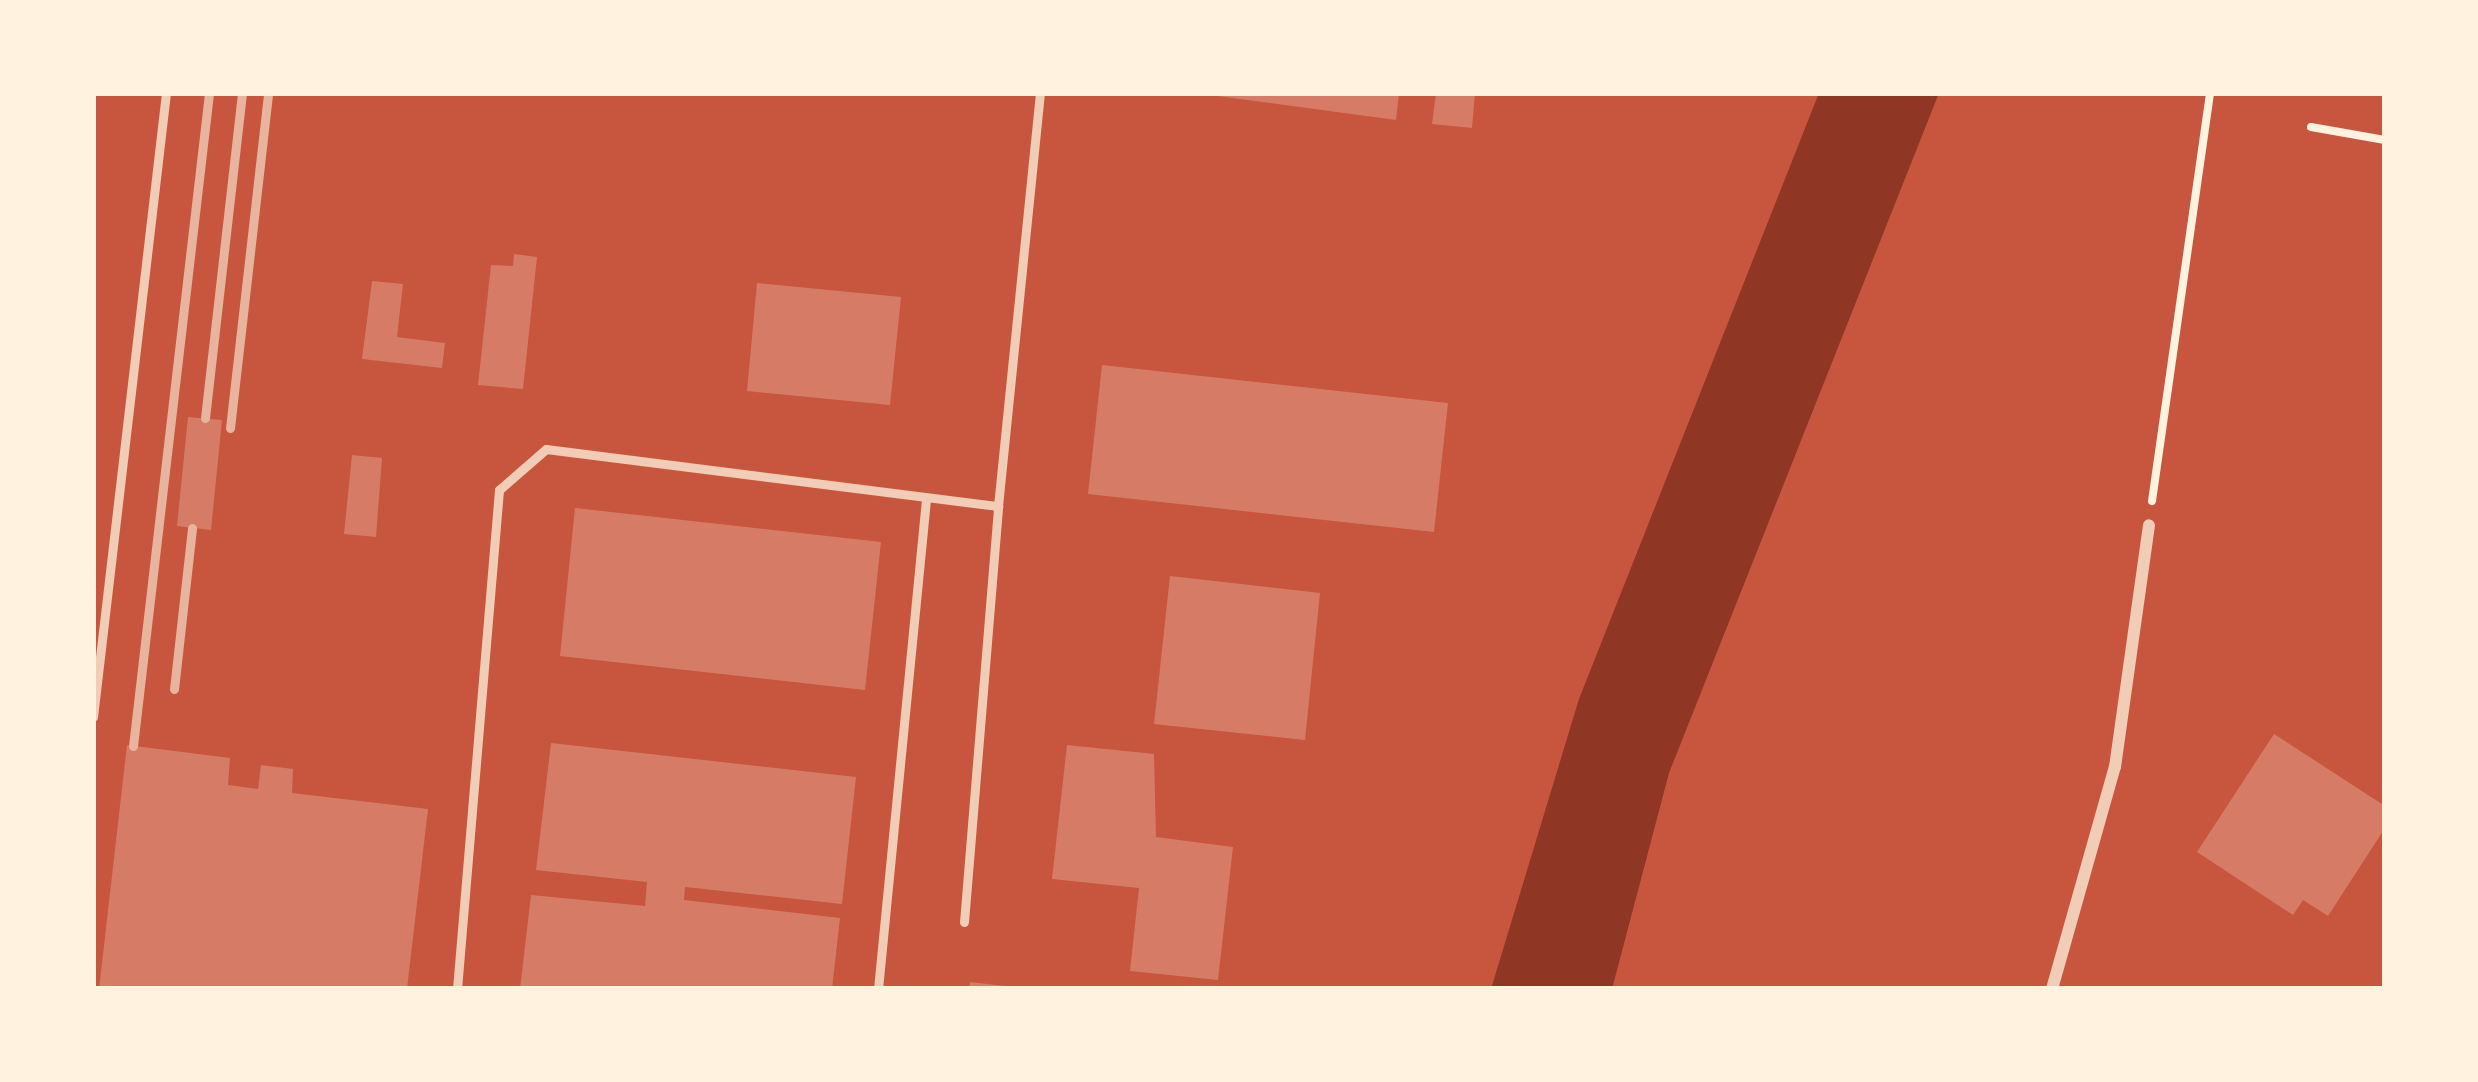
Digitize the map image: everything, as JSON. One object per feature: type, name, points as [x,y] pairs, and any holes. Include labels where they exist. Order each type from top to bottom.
[{"type":"street","points":[[2052,989],[2115,767],[2149,525]]},
{"type":"lane","points":[[93,717],[166,93]]},
{"type":"lane","points":[[964,922],[998,506],[1040,93]]},
{"type":"lane","points":[[457,989],[499,490],[523,460],[546,449],[998,506]]},
{"type":"lane","points":[[878,989],[926,496]]},
{"type":"path","points":[[2149,525],[2210,93]]},
{"type":"path","points":[[2311,127],[2385,140]]},
{"type":"shaded area","points":[[1819,93],[1939,93],[1669,773],[1612,989],[1491,989],[1579,699]]},
{"type":"building","points":[[1195,93],[1399,93],[1396,120]]},
{"type":"building","points":[[1436,93],[1475,93],[1472,128],[1432,124]]},
{"type":"building","points":[[514,254],[537,257],[523,389],[478,385],[491,265],[513,266]]},
{"type":"building","points":[[372,281],[403,284],[397,337],[445,343],[442,368],[362,359]]},
{"type":"building","points":[[757,283],[901,297],[890,405],[747,391]]},
{"type":"building","points":[[1102,365],[1448,403],[1434,532],[1088,494]]},
{"type":"building","points":[[188,417],[222,420],[211,530],[177,526]]},
{"type":"building","points":[[352,455],[382,458],[376,537],[344,534]]},
{"type":"building","points":[[575,508],[881,542],[865,690],[560,656]]},
{"type":"building","points":[[1170,576],[1320,593],[1305,740],[1154,724]]},
{"type":"building","points":[[2274,734],[2385,806],[2385,828],[2328,916],[2303,900],[2293,915],[2197,852]]},
{"type":"building","points":[[551,743],[856,777],[842,904],[685,887],[684,900],[840,918],[832,989],[520,989],[531,895],[645,906],[647,882],[536,870]]},
{"type":"building","points":[[127,745],[230,758],[228,785],[258,789],[261,765],[293,769],[292,793],[428,809],[407,989],[99,989]]},
{"type":"building","points":[[1067,745],[1154,754],[1156,837],[1233,847],[1218,980],[1130,971],[1139,888],[1052,879]]},
{"type":"building","points":[[970,982],[1005,986],[1005,989],[969,989]]},
{"type":"railway","points":[[133,746],[209,93]]},
{"type":"railway","points":[[205,418],[242,93]]},
{"type":"railway","points":[[230,428],[268,93]]},
{"type":"railway","points":[[174,689],[192,528]]}]
